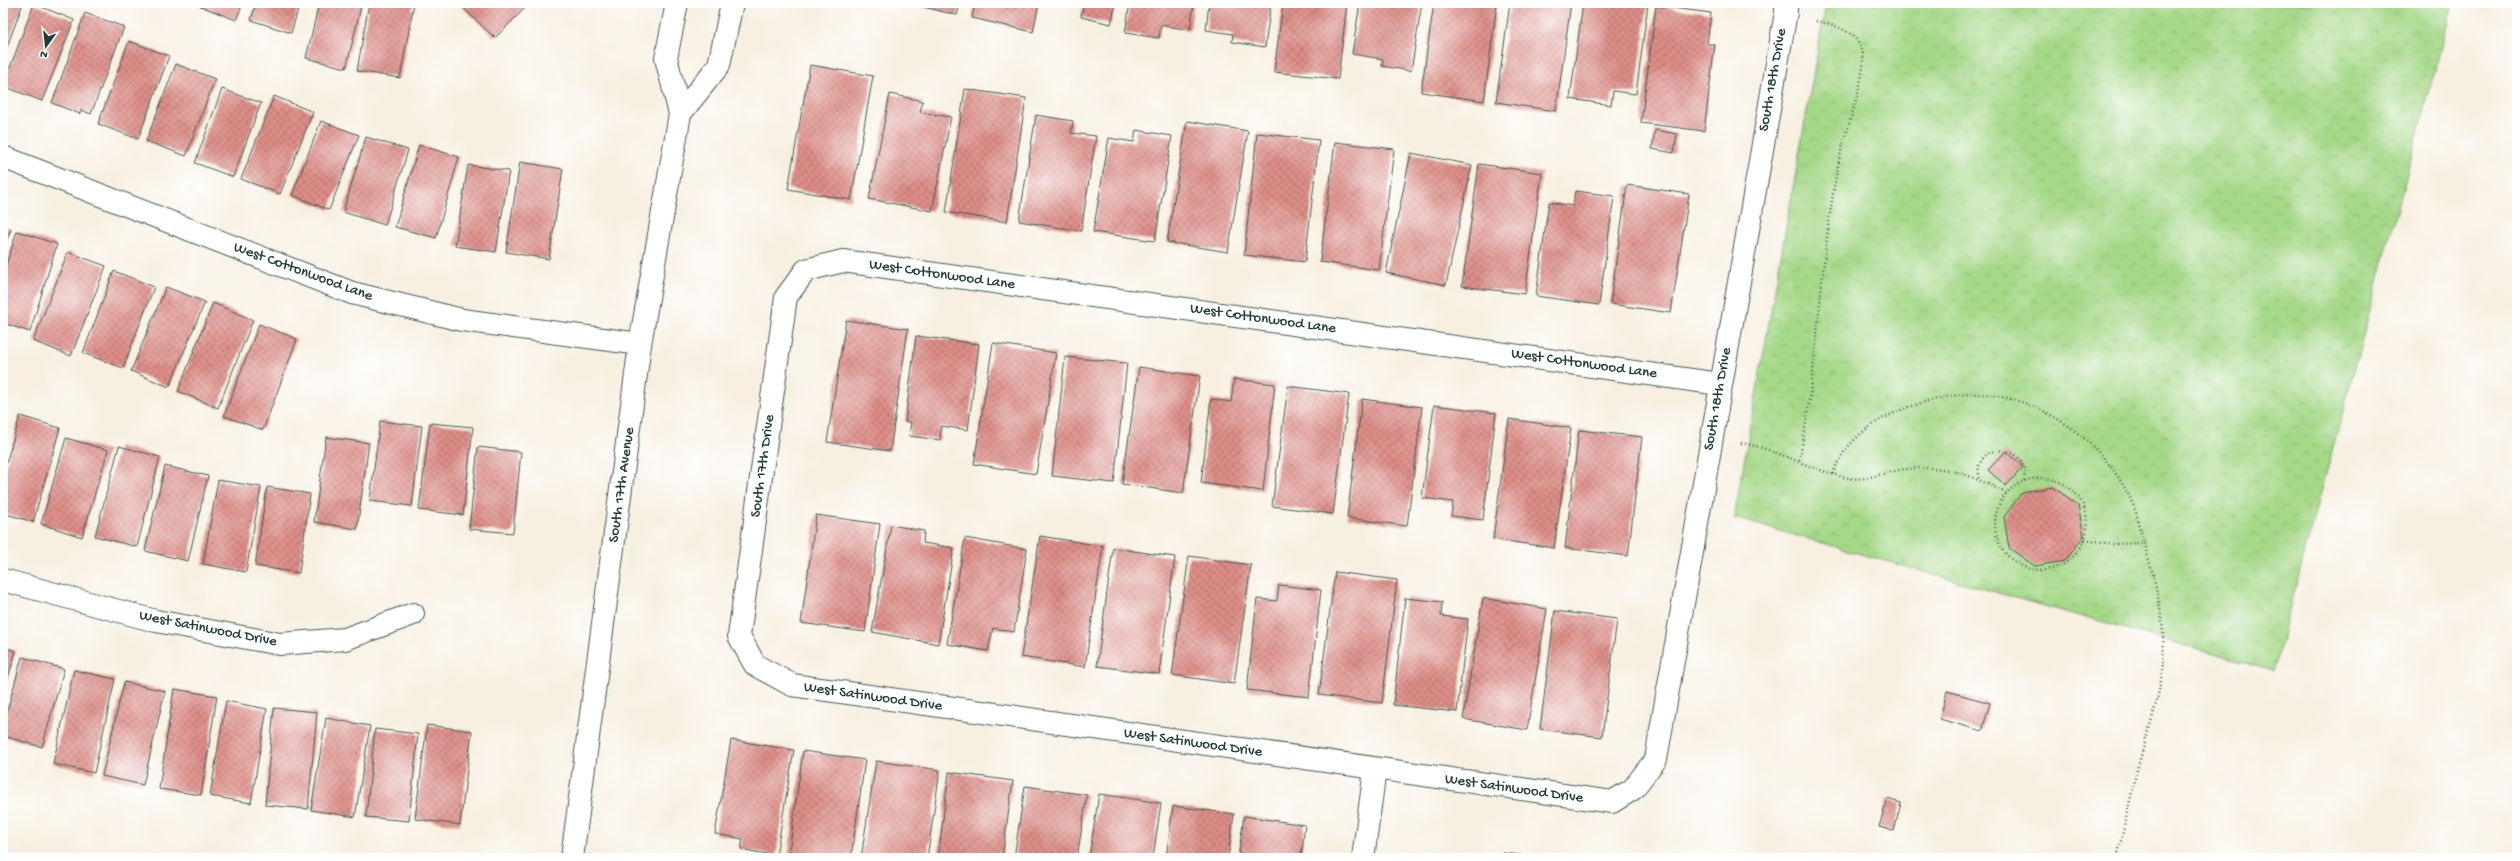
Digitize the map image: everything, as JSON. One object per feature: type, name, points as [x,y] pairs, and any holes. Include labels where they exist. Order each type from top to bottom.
[{"type":"street","name":"South 17th Avenue","points":[[572,858],[640,344],[680,114],[666,58],[676,3]]},
{"type":"street","name":"South 17th Avenue","points":[[680,114],[719,65],[732,3]]},
{"type":"street","name":"South 18th Drive","points":[[1633,789],[1656,759],[1720,384],[1786,12],[1786,3]]},
{"type":"street","name":"West Cottonwood Lane","points":[[3,157],[352,293],[462,320],[640,344]]},
{"type":"street","name":"West Cottonwood Lane","points":[[806,270],[842,261],[1720,384]]},
{"type":"street","name":"South 17th Drive","points":[[755,665],[739,636],[786,297],[806,270]]},
{"type":"street","name":"West Satinwood Drive","points":[[3,580],[156,621],[280,644],[345,639],[413,614]]},
{"type":"street","name":"West Satinwood Drive","points":[[755,665],[792,685],[1375,770],[1612,802],[1633,789]]},
{"type":"street","points":[[1363,858],[1375,770]]},
{"type":"path","points":[[1799,460],[1821,311],[1833,196],[1840,155],[1863,70],[1862,50],[1851,34],[1837,26],[1814,21]]},
{"type":"path","points":[[1833,474],[1843,451],[1860,435],[1885,417],[1919,402],[1980,394],[2024,403],[2061,420],[2095,447],[2115,472],[2130,500],[2153,573],[2161,611],[2163,663],[2117,858]]},
{"type":"path","points":[[1711,438],[1764,448],[1833,474],[1850,478],[1872,478],[1898,470],[1926,468],[1954,470],[1978,478],[2006,493]]},
{"type":"path","points":[[1978,478],[1979,466],[1988,454],[2002,450],[2016,455],[2025,467],[2024,482]]},
{"type":"path","points":[[2032,478],[2051,478],[2068,487],[2081,502],[2087,520],[2085,539],[2075,556],[2059,567],[2040,571],[2021,566],[2005,555],[1996,538],[1994,519],[2000,500],[2014,486],[2024,482],[2032,478]]},
{"type":"path","points":[[2085,539],[2114,544],[2144,542]]},
{"type":"green space","points":[[1826,3],[2453,3],[2273,671],[1734,518]]},
{"type":"building","points":[[3,3],[23,3],[3,58]]},
{"type":"building","points":[[199,3],[243,3],[236,20],[198,5]]},
{"type":"building","points":[[256,3],[300,3],[291,33],[251,20]]},
{"type":"building","points":[[319,3],[362,3],[346,68],[306,58]]},
{"type":"building","points":[[369,3],[414,3],[400,78],[357,71]]},
{"type":"building","points":[[458,3],[520,3],[525,8],[495,38]]},
{"type":"building","points":[[907,3],[960,3],[957,15]]},
{"type":"building","points":[[975,3],[1039,3],[1033,32],[972,18]]},
{"type":"building","points":[[1065,3],[1116,3],[1111,24],[1081,17],[1083,7]]},
{"type":"building","points":[[1130,3],[1194,3],[1190,30],[1161,25],[1159,38],[1125,33]]},
{"type":"building","points":[[1209,3],[1271,3],[1265,47],[1232,42],[1233,34],[1206,30]]},
{"type":"building","points":[[1283,3],[1347,3],[1338,79],[1274,72]]},
{"type":"building","points":[[1360,3],[1422,3],[1411,71],[1382,66],[1383,59],[1352,54]]},
{"type":"building","points":[[1434,3],[1497,3],[1484,101],[1421,92]]},
{"type":"building","points":[[1510,3],[1571,3],[1556,111],[1496,102]]},
{"type":"building","points":[[1583,3],[1648,3],[1636,94],[1613,91],[1611,105],[1570,99]]},
{"type":"building","points":[[34,4],[74,20],[42,101],[3,86]]},
{"type":"building","points":[[1656,6],[1711,13],[1707,44],[1715,44],[1704,131],[1641,123]]},
{"type":"building","points":[[85,13],[124,27],[91,114],[81,110],[80,114],[52,103]]},
{"type":"building","points":[[129,41],[169,56],[138,139],[98,124]]},
{"type":"building","points":[[176,64],[215,79],[186,156],[146,141]]},
{"type":"building","points":[[810,65],[873,76],[851,200],[788,189]]},
{"type":"building","points":[[222,89],[261,103],[233,177],[195,163]]},
{"type":"building","points":[[965,89],[1026,98],[1007,222],[946,212]]},
{"type":"building","points":[[890,94],[923,101],[920,112],[951,117],[932,211],[869,199]]},
{"type":"building","points":[[274,96],[313,112],[280,194],[241,179]]},
{"type":"building","points":[[1036,115],[1073,121],[1071,133],[1096,136],[1081,231],[1019,221]]},
{"type":"building","points":[[321,121],[359,135],[329,210],[292,195]]},
{"type":"building","points":[[1187,121],[1248,131],[1228,252],[1167,242]]},
{"type":"building","points":[[1136,130],[1172,136],[1155,241],[1093,232],[1109,138],[1134,142]]},
{"type":"building","points":[[1655,130],[1677,134],[1674,153],[1652,149]]},
{"type":"building","points":[[1257,133],[1319,140],[1305,262],[1244,255]]},
{"type":"building","points":[[366,137],[408,150],[385,225],[343,212]]},
{"type":"building","points":[[1335,142],[1394,149],[1379,270],[1320,262]]},
{"type":"building","points":[[419,145],[459,157],[436,238],[395,227]]},
{"type":"building","points":[[1411,153],[1472,165],[1446,285],[1386,273]]},
{"type":"building","points":[[520,162],[563,169],[549,259],[506,252]]},
{"type":"building","points":[[1479,164],[1542,173],[1525,294],[1462,286]]},
{"type":"building","points":[[468,165],[509,171],[496,252],[455,246]]},
{"type":"building","points":[[1627,185],[1689,194],[1671,313],[1610,304]]},
{"type":"building","points":[[1575,191],[1614,196],[1599,305],[1536,296],[1549,202],[1573,206]]},
{"type":"building","points":[[3,226],[11,229],[3,248]]},
{"type":"building","points":[[17,231],[57,244],[30,332],[3,323],[3,275]]},
{"type":"building","points":[[68,252],[106,266],[71,356],[33,341]]},
{"type":"building","points":[[114,271],[154,287],[123,368],[83,353]]},
{"type":"building","points":[[166,287],[205,302],[169,387],[131,371]]},
{"type":"building","points":[[213,303],[253,320],[218,408],[178,391]]},
{"type":"building","points":[[846,320],[908,329],[890,451],[827,442]]},
{"type":"building","points":[[259,324],[297,339],[263,430],[224,416]]},
{"type":"building","points":[[916,336],[979,344],[968,430],[941,426],[940,440],[909,436],[911,422],[905,422]]},
{"type":"building","points":[[993,343],[1056,353],[1036,474],[974,464]]},
{"type":"building","points":[[1065,357],[1127,363],[1114,483],[1052,476]]},
{"type":"building","points":[[1139,367],[1200,376],[1183,493],[1122,484]]},
{"type":"building","points":[[1234,379],[1275,384],[1263,491],[1201,483],[1211,399],[1231,402]]},
{"type":"building","points":[[1288,386],[1349,394],[1333,514],[1272,506]]},
{"type":"building","points":[[1362,399],[1422,407],[1407,526],[1347,518]]},
{"type":"building","points":[[1434,405],[1496,413],[1483,520],[1451,516],[1453,502],[1422,498]]},
{"type":"building","points":[[20,416],[60,428],[33,522],[3,513],[3,474]]},
{"type":"building","points":[[1509,419],[1571,428],[1554,548],[1493,539]]},
{"type":"building","points":[[380,421],[422,426],[412,506],[370,501]]},
{"type":"building","points":[[430,423],[473,427],[463,515],[419,510]]},
{"type":"building","points":[[1579,430],[1642,437],[1628,556],[1565,548]]},
{"type":"building","points":[[326,437],[369,443],[357,529],[314,522]]},
{"type":"building","points":[[66,438],[108,450],[82,537],[41,524]]},
{"type":"building","points":[[119,446],[160,457],[137,547],[95,536]]},
{"type":"building","points":[[478,447],[521,452],[513,533],[469,529]]},
{"type":"building","points":[[2006,451],[2023,467],[2006,486],[1988,470]]},
{"type":"building","points":[[165,466],[208,476],[188,561],[145,551]]},
{"type":"building","points":[[218,480],[261,487],[246,572],[203,564]]},
{"type":"building","points":[[267,487],[310,494],[299,573],[255,566]]},
{"type":"building","points":[[2053,487],[2078,505],[2084,536],[2065,561],[2035,566],[2009,548],[2004,517],[2022,492]]},
{"type":"building","points":[[816,515],[880,524],[865,632],[801,623]]},
{"type":"building","points":[[891,525],[924,531],[923,543],[954,548],[938,644],[872,632]]},
{"type":"building","points":[[1040,536],[1103,546],[1085,667],[1021,657]]},
{"type":"building","points":[[965,538],[1027,549],[1014,632],[993,628],[988,651],[947,644]]},
{"type":"building","points":[[1113,548],[1175,557],[1159,674],[1097,666]]},
{"type":"building","points":[[1189,556],[1251,565],[1234,684],[1172,675]]},
{"type":"building","points":[[1335,572],[1397,580],[1382,703],[1319,695]]},
{"type":"building","points":[[1279,585],[1321,590],[1309,697],[1247,690],[1257,599],[1277,601]]},
{"type":"building","points":[[1405,598],[1442,602],[1441,616],[1468,619],[1457,712],[1393,705]]},
{"type":"building","points":[[1483,598],[1547,609],[1527,730],[1463,719]]},
{"type":"building","points":[[1555,611],[1617,619],[1602,737],[1540,729]]},
{"type":"building","points":[[3,647],[16,651],[3,694]]},
{"type":"building","points":[[22,657],[64,669],[42,747],[3,736],[3,726]]},
{"type":"building","points":[[74,670],[115,679],[94,773],[53,764]]},
{"type":"building","points":[[124,682],[165,691],[143,785],[102,776]]},
{"type":"building","points":[[174,689],[217,696],[201,795],[159,789]]},
{"type":"building","points":[[1947,691],[1990,703],[1982,731],[1940,719]]},
{"type":"building","points":[[226,701],[267,709],[251,803],[210,796]]},
{"type":"building","points":[[274,708],[317,712],[308,809],[265,805]]},
{"type":"building","points":[[326,718],[370,726],[355,817],[311,810]]},
{"type":"building","points":[[427,725],[472,731],[460,825],[415,819]]},
{"type":"building","points":[[375,729],[418,734],[409,821],[366,817]]},
{"type":"building","points":[[731,740],[794,750],[776,856],[741,849],[743,839],[715,834]]},
{"type":"building","points":[[803,751],[865,760],[851,858],[788,858]]},
{"type":"building","points":[[876,761],[940,770],[927,858],[861,858]]},
{"type":"building","points":[[949,772],[1013,781],[1002,858],[938,858]]},
{"type":"building","points":[[1025,786],[1087,795],[1077,858],[1014,858]]},
{"type":"building","points":[[1099,794],[1161,803],[1153,858],[1089,858]]},
{"type":"building","points":[[1887,799],[1901,803],[1894,831],[1879,827]]},
{"type":"building","points":[[1173,806],[1234,814],[1228,858],[1166,858]]},
{"type":"building","points":[[1244,816],[1305,825],[1301,858],[1238,858]]},
{"type":"building","points":[[1426,853],[1462,857],[1462,858],[1426,858]]},
{"type":"building","points":[[1503,853],[1538,857],[1538,858],[1502,858]]}]
